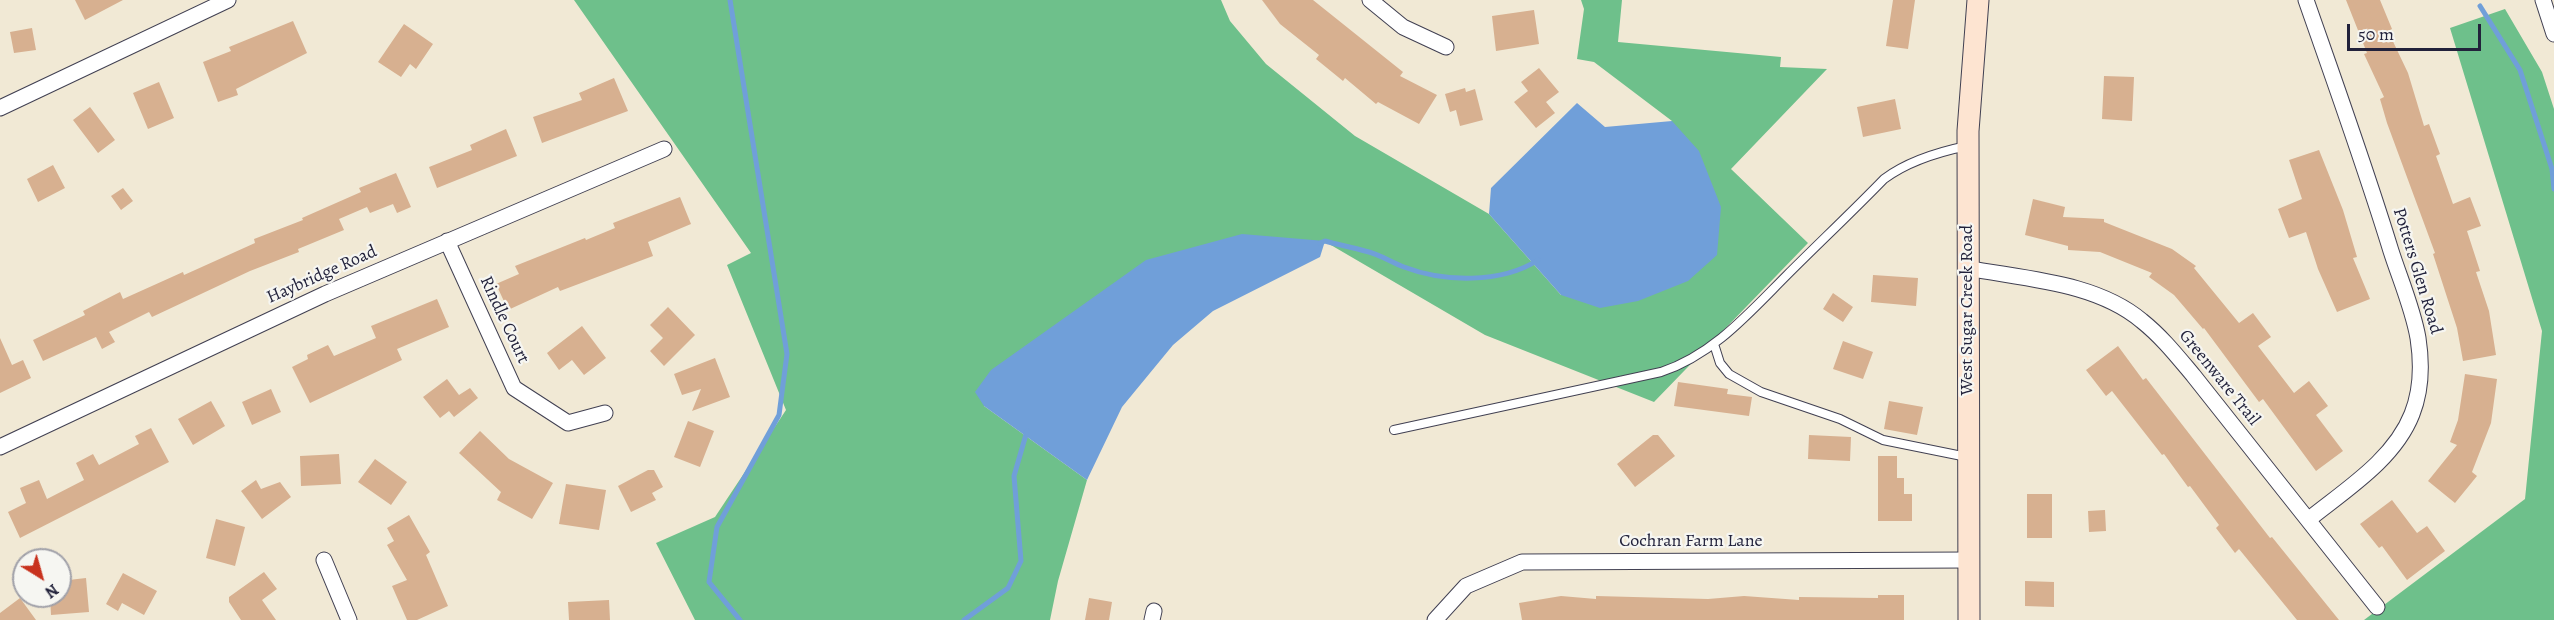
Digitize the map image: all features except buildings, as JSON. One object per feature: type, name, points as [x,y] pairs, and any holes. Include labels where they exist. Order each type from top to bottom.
[{"type":"main road","name":"West Sugar Creek Road","points":[[1969,620],[1968,146],[1978,0]]},
{"type":"street","points":[[0,108],[228,0]]},
{"type":"street","points":[[1370,0],[1403,27],[1446,47]]},
{"type":"street","name":"Potters Glen Road","points":[[2306,0],[2385,229],[2417,335],[2421,360],[2420,388],[2412,415],[2394,444],[2373,467],[2308,520]]},
{"type":"street","points":[[2543,0],[2554,34]]},
{"type":"street","name":"Haybridge Road","points":[[0,447],[325,294],[664,149]]},
{"type":"street","name":"Rindle Court","points":[[447,241],[514,388],[568,423],[604,413]]},
{"type":"street","name":"Greenware Trail","points":[[1967,268],[2079,290],[2111,302],[2141,319],[2162,338],[2193,375],[2376,607]]},
{"type":"street","points":[[324,560],[350,620]]},
{"type":"street","name":"Cochran Farm Lane","points":[[1435,620],[1466,586],[1522,562],[1968,560]]},
{"type":"lane","points":[[1394,430],[1680,366],[1714,344],[1749,314],[1895,170],[1940,152],[1968,146]]},
{"type":"lane","points":[[1714,344],[1720,363],[1729,374],[1761,392],[1840,419],[1882,440],[1969,457]]},
{"type":"green space","points":[[574,0],[1221,0],[1230,21],[1266,64],[1355,136],[1489,214],[1561,295],[1672,121],[1594,62],[1577,59],[1584,9],[1581,0],[1622,0],[1618,42],[1781,57],[1780,67],[1827,69],[1731,169],[1808,243],[1654,402],[1485,335],[1324,241],[984,406],[1087,480],[1058,581],[1050,620],[695,620],[656,543],[715,517],[786,410],[727,265],[751,253]]},
{"type":"green space","points":[[2505,9],[2542,72],[2554,109],[2554,620],[2364,620],[2525,499],[2542,331],[2450,28]]},
{"type":"water","points":[[1577,103],[1605,127],[1672,121],[1699,151],[1721,207],[1717,255],[1688,281],[1638,301],[1600,308],[1561,295],[1489,214],[1491,188]]},
{"type":"water","points":[[1242,234],[1325,241],[1320,257],[1213,311],[1173,345],[1122,407],[1087,480],[984,406],[975,392],[991,370],[1146,260]]},
{"type":"waterway","points":[[730,0],[787,354],[779,415],[717,527],[709,582],[740,620]]},
{"type":"waterway","points":[[2480,6],[2520,70],[2552,169],[2554,189]]},
{"type":"waterway","points":[[1320,243],[1325,241],[1360,250],[1419,272],[1454,278],[1490,277],[1523,268],[1538,260]]},
{"type":"waterway","points":[[964,620],[1008,588],[1021,561],[1014,476],[1027,431]]}]
